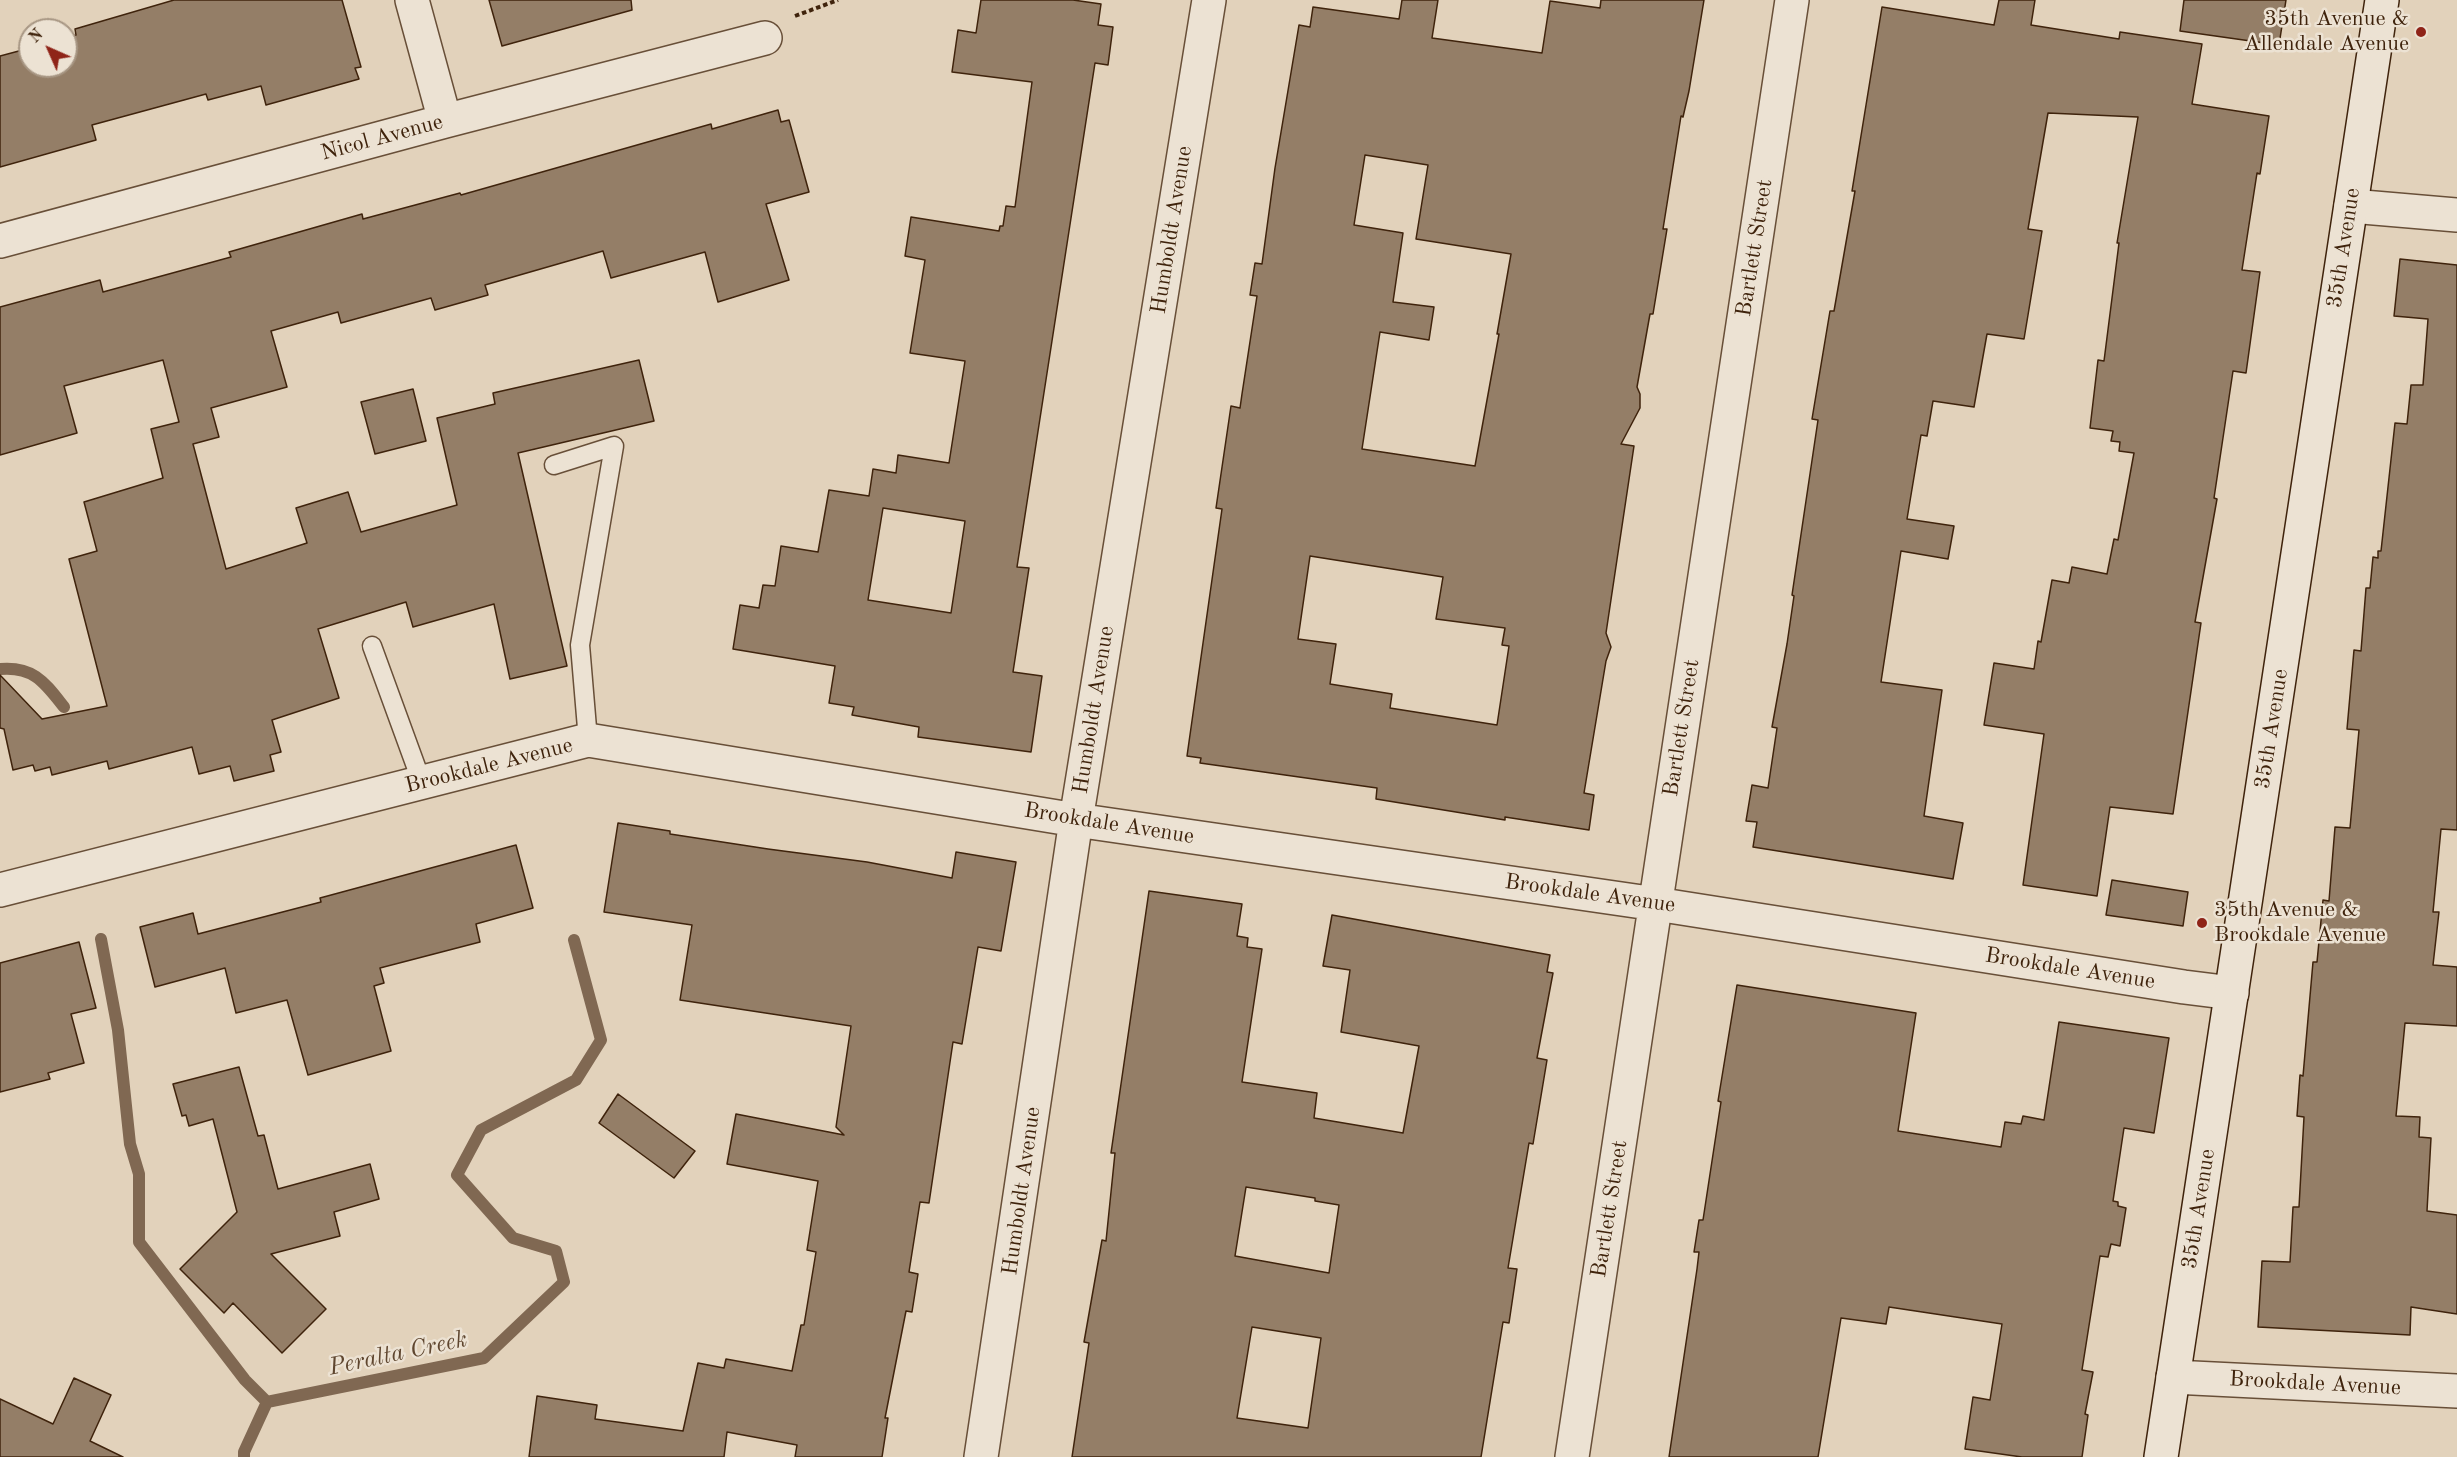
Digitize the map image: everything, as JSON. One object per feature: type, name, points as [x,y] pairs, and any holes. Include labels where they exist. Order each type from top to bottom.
[{"type":"street","points":[[412,0],[446,121]]},
{"type":"street","name":"Humboldt Avenue","points":[[981,1457],[1076,820],[1209,0]]},
{"type":"street","name":"Bartlett Street","points":[[1572,1457],[1792,0]]},
{"type":"street","name":"35th Avenue","points":[[2161,1457],[2382,0]]},
{"type":"street","name":"Nicol Avenue","points":[[0,241],[765,38]]},
{"type":"street","points":[[2351,206],[2457,215]]},
{"type":"street","name":"Brookdale Avenue","points":[[0,890],[588,740],[1076,820],[1656,904],[2232,993]]},
{"type":"street","name":"Brookdale Avenue","points":[[2173,1377],[2457,1391]]},
{"type":"lane","points":[[554,465],[614,446],[580,645],[588,740]]},
{"type":"lane","points":[[372,646],[422,783]]},
{"type":"path","points":[[765,38],[789,18],[838,0]]},
{"type":"building","points":[[174,0],[342,0],[361,67],[355,68],[359,79],[266,105],[261,86],[208,100],[206,94],[92,125],[96,140],[0,167],[0,56],[18,51],[18,78],[78,78],[78,28]]},
{"type":"building","points":[[489,0],[631,0],[632,10],[502,46]]},
{"type":"building","points":[[981,0],[1073,0],[1101,4],[1098,25],[1113,27],[1108,65],[1095,63],[1017,567],[1029,568],[1013,672],[1042,676],[1031,752],[918,737],[919,727],[852,715],[854,707],[829,703],[835,666],[733,649],[740,605],[759,608],[763,585],[775,586],[781,546],[818,552],[829,490],[869,496],[873,469],[896,473],[898,455],[949,463],[965,361],[910,353],[925,260],[905,256],[911,217],[999,231],[1000,226],[1003,226],[1006,206],[1015,207],[1032,82],[952,72],[958,30],[976,33]],"holes":[[[883,508],[965,521],[951,613],[868,600]]]},
{"type":"building","points":[[1402,0],[1438,0],[1432,38],[1542,53],[1550,1],[1600,8],[1601,0],[1704,0],[1689,91],[1683,117],[1681,116],[1663,229],[1667,229],[1653,314],[1650,314],[1637,387],[1640,394],[1640,408],[1621,444],[1634,446],[1606,633],[1611,647],[1606,661],[1584,793],[1594,795],[1589,830],[1505,817],[1505,820],[1376,799],[1377,788],[1200,763],[1201,758],[1187,756],[1222,509],[1216,508],[1231,406],[1240,408],[1257,296],[1250,295],[1255,263],[1262,264],[1275,168],[1299,25],[1310,27],[1313,7],[1399,19]],"holes":[[[1365,155],[1428,165],[1416,239],[1511,254],[1475,466],[1362,449],[1380,332],[1429,340],[1434,307],[1393,302],[1403,233],[1354,225]],[[1310,556],[1443,577],[1436,619],[1505,628],[1502,645],[1509,646],[1497,725],[1390,708],[1392,694],[1330,684],[1336,644],[1298,639]]]},
{"type":"building","points":[[1999,0],[2035,0],[2031,25],[2119,39],[2120,32],[2202,44],[2192,104],[2269,116],[2260,174],[2257,173],[2242,270],[2260,272],[2246,373],[2233,371],[2214,498],[2217,499],[2195,622],[2201,623],[2173,814],[2110,807],[2097,896],[2023,885],[2044,734],[1984,725],[1994,663],[2034,669],[2052,580],[2069,583],[2072,567],[2107,574],[2114,539],[2118,540],[2134,453],[2119,451],[2120,442],[2111,441],[2113,431],[2090,428],[2098,360],[2104,361],[2119,243],[2117,243],[2138,117],[2048,113],[2028,229],[2042,231],[2024,339],[1987,334],[1974,407],[1933,401],[1927,436],[1921,435],[1907,519],[1954,526],[1948,559],[1901,551],[1881,682],[1942,690],[1924,816],[1963,823],[1953,879],[1753,847],[1757,822],[1746,821],[1752,785],[1768,788],[1777,728],[1772,727],[1787,644],[1818,420],[1812,419],[1830,311],[1834,311],[1855,191],[1852,191],[1882,7],[1994,25]]},
{"type":"building","points":[[2184,0],[2286,0],[2279,45],[2180,31]]},
{"type":"building","points":[[778,110],[781,122],[789,120],[809,192],[766,204],[789,280],[718,302],[705,252],[611,278],[603,251],[485,285],[488,295],[435,310],[431,298],[341,323],[338,312],[271,331],[287,387],[211,408],[219,437],[193,444],[226,569],[307,543],[296,508],[348,492],[361,532],[457,505],[437,418],[495,404],[493,393],[639,360],[654,421],[518,453],[567,666],[510,679],[494,604],[413,627],[406,602],[318,629],[339,698],[272,720],[281,752],[270,755],[274,771],[234,781],[230,766],[199,774],[192,747],[109,769],[107,761],[52,775],[50,767],[35,771],[33,765],[13,770],[4,729],[0,728],[0,675],[42,719],[107,706],[69,559],[97,551],[84,502],[163,478],[151,429],[179,422],[163,360],[64,386],[77,433],[0,455],[0,307],[100,280],[103,292],[231,257],[229,252],[362,214],[363,219],[460,193],[461,195],[711,124],[712,129]]},
{"type":"building","points":[[2400,259],[2457,265],[2457,830],[2441,829],[2433,912],[2439,912],[2433,965],[2457,967],[2457,1026],[2405,1023],[2396,1116],[2420,1117],[2419,1137],[2431,1138],[2427,1211],[2457,1215],[2457,1314],[2411,1307],[2410,1335],[2258,1327],[2262,1261],[2290,1262],[2293,1207],[2299,1207],[2304,1117],[2297,1116],[2300,1075],[2303,1076],[2313,962],[2317,962],[2323,900],[2329,901],[2335,827],[2350,828],[2359,730],[2347,729],[2354,650],[2361,651],[2366,588],[2370,588],[2373,557],[2378,558],[2378,551],[2381,551],[2395,423],[2407,424],[2411,385],[2423,385],[2428,319],[2394,316]]},
{"type":"building","points":[[413,389],[426,441],[375,454],[361,402]]},
{"type":"building","points":[[618,823],[670,831],[670,834],[867,862],[952,878],[956,852],[1016,862],[1001,951],[978,947],[962,1044],[953,1042],[929,1203],[920,1202],[909,1272],[918,1274],[912,1312],[906,1311],[885,1418],[888,1418],[882,1457],[795,1457],[797,1445],[727,1432],[724,1457],[529,1457],[537,1396],[597,1405],[595,1419],[683,1431],[698,1363],[724,1368],[726,1359],[792,1371],[801,1325],[804,1325],[816,1252],[807,1250],[818,1181],[727,1164],[736,1114],[844,1135],[836,1127],[851,1026],[680,1000],[692,925],[604,912]]},
{"type":"building","points":[[516,845],[533,908],[476,924],[480,942],[380,968],[384,983],[374,986],[391,1051],[308,1075],[287,1000],[236,1013],[225,968],[155,987],[140,927],[193,913],[198,934],[321,902],[320,898]]},
{"type":"building","points":[[2112,880],[2188,892],[2183,926],[2106,915]]},
{"type":"building","points":[[1149,891],[1242,904],[1237,936],[1248,938],[1247,947],[1262,949],[1242,1082],[1317,1093],[1314,1118],[1403,1133],[1419,1046],[1341,1032],[1350,970],[1323,966],[1332,915],[1550,955],[1547,972],[1553,973],[1537,1058],[1547,1060],[1533,1144],[1529,1143],[1508,1268],[1517,1269],[1509,1323],[1503,1322],[1481,1457],[1072,1457],[1089,1343],[1084,1342],[1102,1240],[1106,1241],[1115,1153],[1111,1153]],"holes":[[[1246,1187],[1315,1198],[1315,1201],[1339,1205],[1329,1273],[1235,1256]],[[1252,1327],[1321,1338],[1308,1428],[1237,1418]]]},
{"type":"building","points":[[79,942],[96,1008],[71,1014],[84,1063],[48,1073],[50,1079],[0,1092],[0,963]]},
{"type":"building","points":[[1737,985],[1916,1013],[1898,1131],[2001,1147],[2005,1122],[2021,1124],[2023,1116],[2044,1120],[2059,1022],[2169,1038],[2154,1133],[2124,1128],[2113,1201],[2118,1202],[2118,1206],[2126,1208],[2120,1246],[2111,1244],[2108,1257],[2100,1256],[2082,1370],[2093,1372],[2085,1414],[2088,1415],[2082,1457],[2022,1457],[1965,1449],[1973,1397],[1990,1400],[2002,1324],[1889,1307],[1886,1324],[1841,1318],[1818,1457],[1669,1457],[1697,1269],[1699,1252],[1694,1252],[1699,1220],[1703,1220],[1721,1102],[1718,1101]]},
{"type":"building","points":[[239,1067],[258,1136],[264,1135],[278,1189],[370,1164],[379,1199],[334,1212],[340,1236],[271,1254],[326,1309],[282,1353],[233,1303],[224,1313],[180,1269],[237,1212],[213,1119],[189,1126],[186,1115],[182,1116],[173,1084]]},
{"type":"building","points":[[618,1094],[695,1151],[674,1178],[599,1123]]},
{"type":"building","points":[[74,1378],[111,1395],[90,1441],[123,1457],[0,1457],[0,1399],[53,1424]]},
{"type":"waterway","points":[[0,669],[22,670],[30,673],[38,678],[64,707]]},
{"type":"waterway","points":[[101,939],[118,1030],[130,1144],[139,1174],[139,1242],[245,1380],[267,1402]]},
{"type":"waterway","name":"Peralta Creek","points":[[267,1402],[484,1358],[564,1282],[556,1251],[513,1238],[457,1175],[481,1130],[576,1080],[601,1040],[574,940]]},
{"type":"waterway","name":"Peralta Creek","points":[[244,1457],[244,1452],[267,1402]]},
{"type":"place","name":"35th Avenue & Allendale Avenue","points":[[2421,32]]},
{"type":"place","name":"35th Avenue & Brookdale Avenue","points":[[2202,923]]}]
